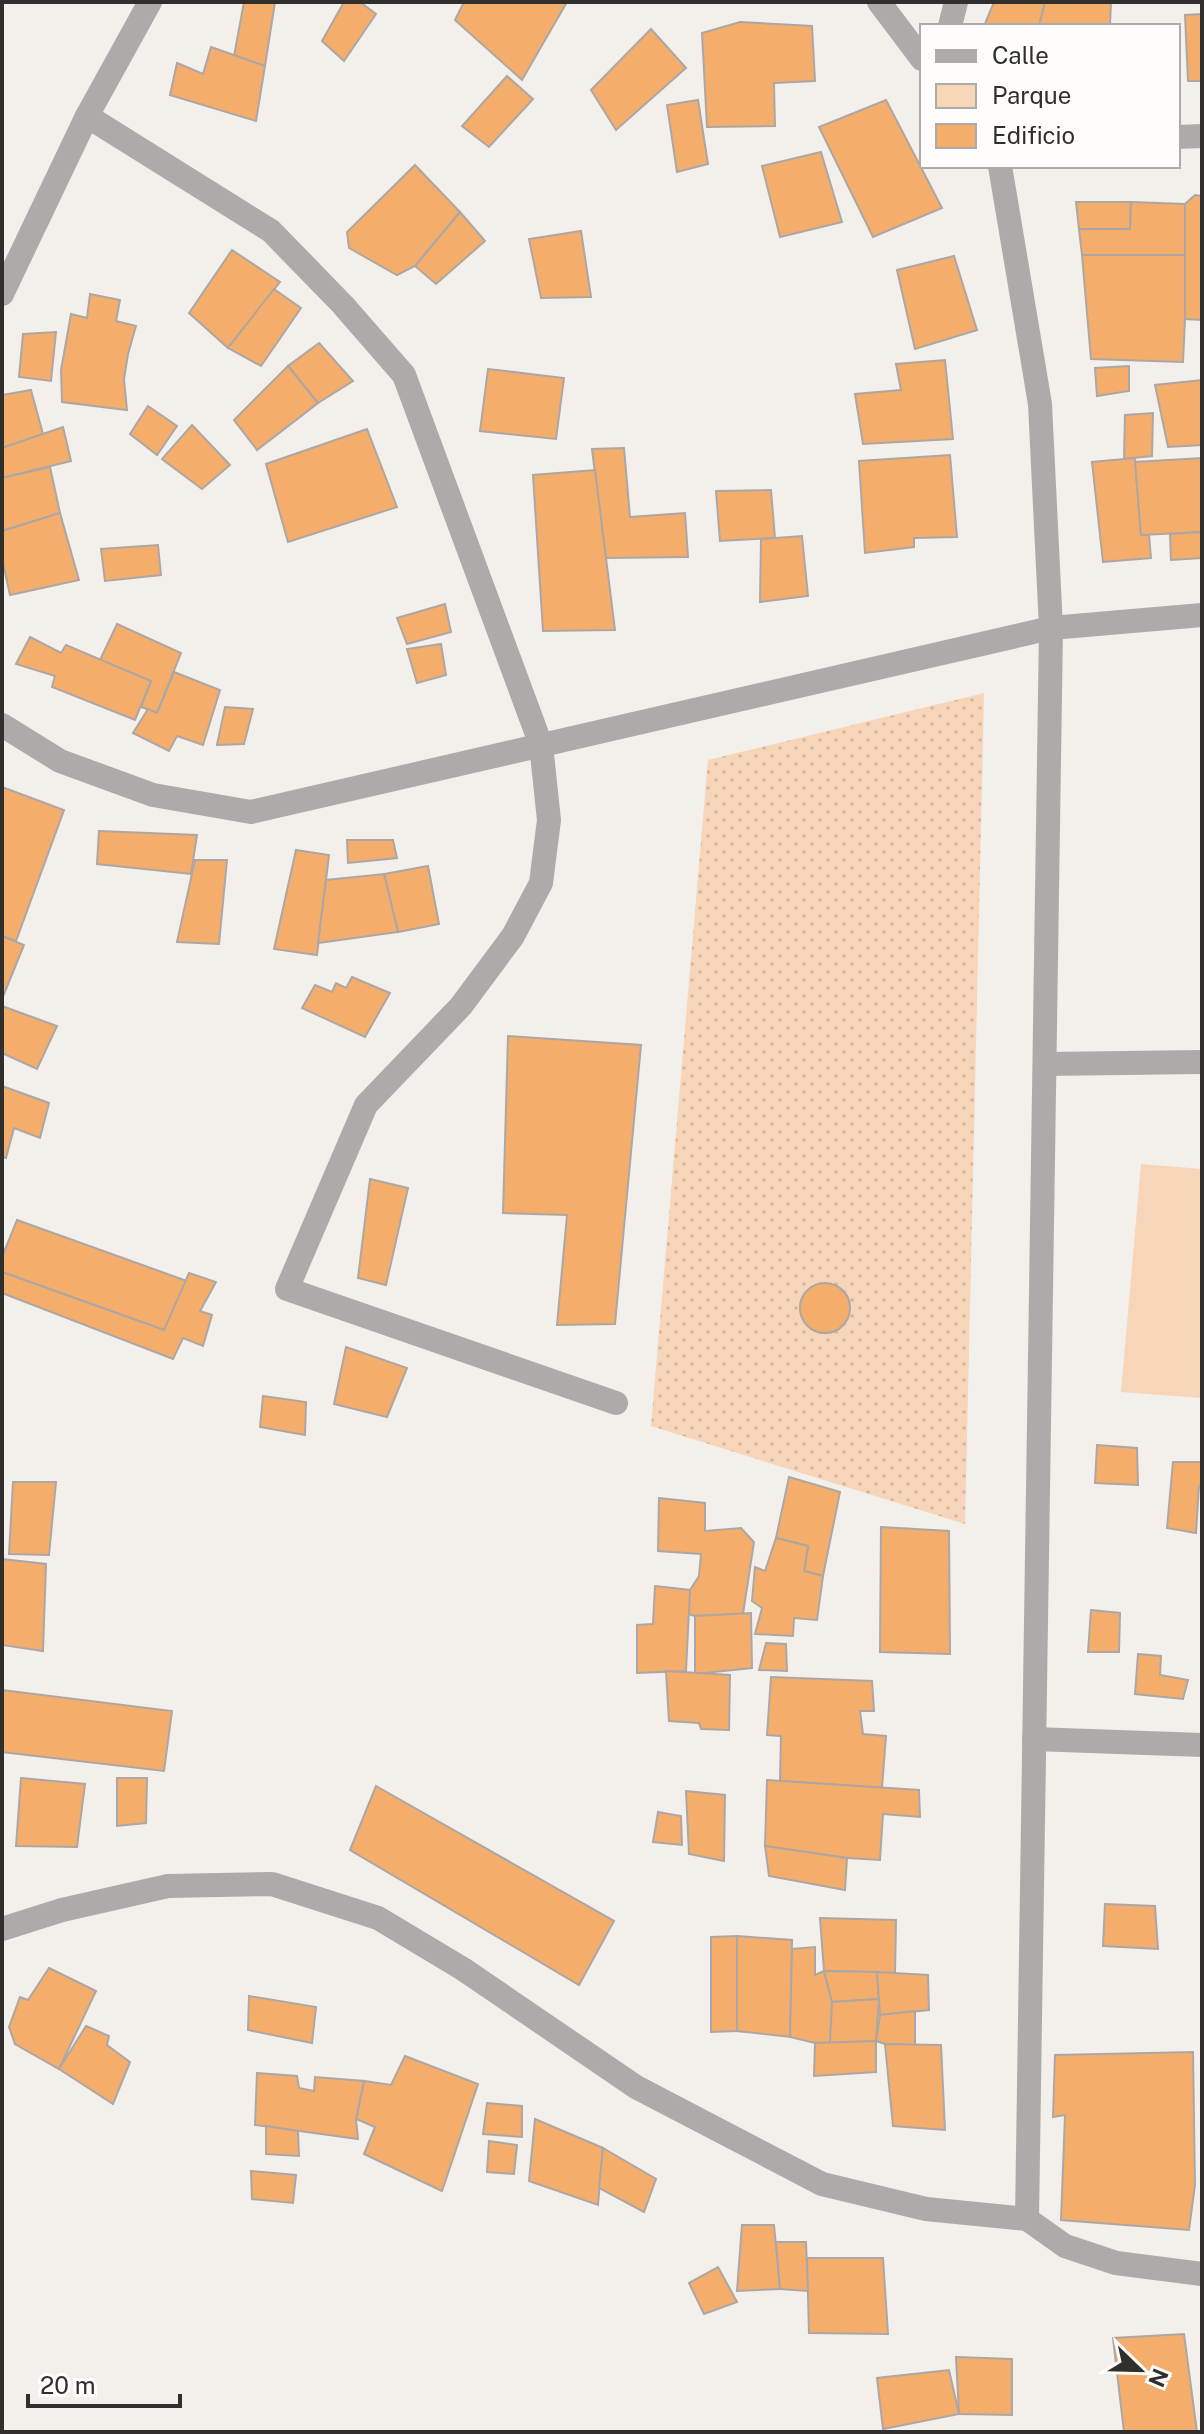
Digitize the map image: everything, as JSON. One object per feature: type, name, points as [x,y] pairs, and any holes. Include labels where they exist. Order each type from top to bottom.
[{"type":"street","points":[[2,294],[87,116],[150,2]]},
{"type":"street","points":[[879,2],[920,56]]},
{"type":"street","points":[[950,24],[956,2]]},
{"type":"street","points":[[87,116],[271,231],[343,305],[404,375],[541,745],[549,820],[541,883],[513,936],[461,1006],[366,1105],[287,1289],[616,1403]]},
{"type":"street","points":[[1180,137],[1202,136]]},
{"type":"street","points":[[1000,168],[1040,404],[1051,628],[1027,2219]]},
{"type":"street","points":[[2,725],[60,761],[153,795],[251,812],[1051,628],[1202,615]]},
{"type":"street","points":[[1045,1064],[1202,1062]]},
{"type":"street","points":[[1034,1739],[1202,1745]]},
{"type":"street","points":[[2,1929],[62,1910],[168,1886],[272,1884],[378,1918],[463,1969],[636,2087],[822,2184],[926,2209],[1027,2219],[1065,2246],[1116,2263],[1202,2274]]},
{"type":"green space","points":[[984,693],[965,1524],[651,1426],[708,760]]},
{"type":"green space","points":[[1141,1164],[1202,1169],[1202,1398],[1121,1392]]},
{"type":"building","points":[[244,2],[275,2],[265,66],[234,56]]},
{"type":"building","points":[[344,2],[360,2],[376,14],[344,61],[322,41]]},
{"type":"building","points":[[464,2],[567,2],[522,80],[455,20]]},
{"type":"building","points":[[994,2],[1045,2],[1040,24],[985,24]]},
{"type":"building","points":[[1045,2],[1111,2],[1110,24],[1040,24]]},
{"type":"building","points":[[1202,14],[1202,81],[1188,81],[1185,15]]},
{"type":"building","points":[[740,22],[812,26],[815,81],[774,83],[775,126],[707,127],[702,33]]},
{"type":"building","points":[[651,29],[686,68],[616,130],[591,90]]},
{"type":"building","points":[[211,47],[265,66],[256,121],[170,95],[177,63],[203,74]]},
{"type":"building","points":[[507,76],[533,99],[489,147],[462,126]]},
{"type":"building","points":[[698,100],[708,164],[677,172],[667,105]]},
{"type":"building","points":[[886,100],[942,208],[873,237],[819,127]]},
{"type":"building","points":[[821,152],[842,222],[780,237],[762,166]]},
{"type":"building","points":[[415,165],[460,212],[415,266],[397,275],[349,248],[347,232]]},
{"type":"building","points":[[1195,195],[1202,196],[1202,320],[1185,319],[1185,204]]},
{"type":"building","points":[[1076,202],[1131,202],[1130,229],[1079,229]]},
{"type":"building","points":[[1131,202],[1185,204],[1185,255],[1082,255],[1079,229],[1130,229]]},
{"type":"building","points":[[460,212],[485,241],[436,284],[415,266]]},
{"type":"building","points":[[581,231],[591,297],[541,298],[529,239]]},
{"type":"building","points":[[232,250],[280,282],[228,348],[189,313]]},
{"type":"building","points":[[1082,255],[1185,255],[1183,362],[1091,359]]},
{"type":"building","points":[[954,256],[977,330],[915,349],[897,270]]},
{"type":"building","points":[[274,289],[301,308],[261,366],[228,348]]},
{"type":"building","points":[[90,294],[120,300],[116,321],[136,326],[124,379],[127,410],[62,402],[61,370],[71,314],[87,318]]},
{"type":"building","points":[[56,332],[51,381],[19,377],[23,334]]},
{"type":"building","points":[[319,343],[353,381],[318,403],[288,366]]},
{"type":"building","points":[[945,360],[953,439],[863,444],[855,394],[901,390],[896,364]]},
{"type":"building","points":[[288,366],[318,403],[257,450],[234,420]]},
{"type":"building","points":[[1129,366],[1129,391],[1097,396],[1095,368]]},
{"type":"building","points":[[488,369],[564,378],[556,439],[480,431]]},
{"type":"building","points":[[1202,380],[1202,445],[1168,447],[1155,385]]},
{"type":"building","points":[[31,390],[43,434],[2,448],[2,395]]},
{"type":"building","points":[[148,406],[177,426],[157,455],[130,434]]},
{"type":"building","points":[[1153,413],[1152,456],[1124,459],[1125,415]]},
{"type":"building","points":[[192,425],[230,465],[202,489],[162,459]]},
{"type":"building","points":[[63,427],[71,461],[2,478],[2,448]]},
{"type":"building","points":[[367,429],[397,507],[288,542],[266,464]]},
{"type":"building","points":[[624,448],[630,517],[685,513],[688,557],[605,558],[592,449]]},
{"type":"building","points":[[950,455],[957,537],[914,538],[914,547],[865,553],[859,461]]},
{"type":"building","points":[[1135,458],[1141,535],[1149,535],[1151,558],[1103,562],[1092,462]]},
{"type":"building","points":[[1202,458],[1202,532],[1141,535],[1135,462]]},
{"type":"building","points":[[50,467],[60,513],[2,531],[2,478]]},
{"type":"building","points":[[595,470],[615,630],[543,631],[533,475]]},
{"type":"building","points":[[771,490],[775,538],[720,541],[716,491]]},
{"type":"building","points":[[60,513],[79,580],[10,595],[2,559],[2,531]]},
{"type":"building","points":[[1202,532],[1202,558],[1171,560],[1170,534]]},
{"type":"building","points":[[802,536],[808,596],[760,602],[761,539]]},
{"type":"building","points":[[158,545],[161,575],[105,581],[101,549]]},
{"type":"building","points":[[445,604],[451,632],[407,644],[397,618]]},
{"type":"building","points":[[117,624],[181,653],[157,713],[141,707],[151,681],[100,660]]},
{"type":"building","points":[[30,637],[61,653],[66,645],[151,681],[135,720],[52,687],[55,676],[16,664]]},
{"type":"building","points":[[441,644],[446,675],[417,683],[407,649]]},
{"type":"building","points":[[174,672],[220,690],[203,745],[177,736],[169,751],[133,733],[148,709],[157,713]]},
{"type":"building","points":[[225,707],[253,709],[244,744],[217,745]]},
{"type":"building","points":[[2,787],[64,810],[16,941],[2,936]]},
{"type":"building","points":[[99,831],[197,835],[191,874],[97,864]]},
{"type":"building","points":[[347,840],[393,840],[397,858],[348,863]]},
{"type":"building","points":[[296,850],[329,855],[317,955],[274,949]]},
{"type":"building","points":[[195,860],[227,860],[219,944],[177,942]]},
{"type":"building","points":[[428,866],[439,924],[398,932],[384,874]]},
{"type":"building","points":[[384,874],[398,932],[318,943],[326,880]]},
{"type":"building","points":[[2,936],[24,945],[2,999]]},
{"type":"building","points":[[352,977],[390,993],[365,1037],[302,1008],[315,985],[332,992],[336,983],[346,988]]},
{"type":"building","points":[[2,1006],[57,1026],[37,1069],[2,1053]]},
{"type":"building","points":[[508,1036],[641,1045],[615,1324],[557,1325],[567,1215],[503,1213]]},
{"type":"building","points":[[2,1086],[49,1103],[40,1138],[14,1128],[6,1158],[2,1157]]},
{"type":"building","points":[[370,1179],[408,1188],[386,1285],[358,1278]]},
{"type":"building","points":[[17,1220],[187,1281],[164,1330],[2,1272],[2,1257]]},
{"type":"building","points":[[2,1272],[164,1330],[189,1273],[216,1282],[200,1311],[212,1315],[203,1346],[183,1338],[173,1359],[2,1293]]},
{"type":"building","points":[[825,1283],[842,1291],[850,1308],[842,1325],[825,1333],[808,1325],[800,1308],[808,1291]]},
{"type":"building","points":[[346,1347],[407,1368],[387,1417],[334,1404]]},
{"type":"building","points":[[263,1396],[306,1402],[305,1435],[260,1427]]},
{"type":"building","points":[[1097,1445],[1137,1448],[1138,1485],[1095,1483]]},
{"type":"building","points":[[1173,1462],[1202,1462],[1196,1533],[1167,1528]]},
{"type":"building","points":[[789,1477],[840,1492],[823,1576],[804,1571],[808,1546],[776,1538]]},
{"type":"building","points":[[13,1482],[56,1482],[49,1555],[9,1554]]},
{"type":"building","points":[[659,1498],[705,1503],[705,1531],[741,1528],[754,1542],[743,1614],[688,1614],[690,1590],[699,1576],[701,1554],[658,1551]]},
{"type":"building","points":[[881,1527],[949,1531],[950,1654],[880,1652]]},
{"type":"building","points":[[776,1538],[808,1546],[804,1571],[823,1576],[817,1620],[794,1618],[793,1636],[755,1634],[762,1608],[752,1601],[755,1567],[765,1571]]},
{"type":"building","points":[[2,1559],[46,1564],[43,1651],[2,1645]]},
{"type":"building","points":[[655,1586],[690,1590],[686,1671],[637,1673],[637,1625],[653,1624]]},
{"type":"building","points":[[1091,1610],[1120,1613],[1119,1652],[1088,1652]]},
{"type":"building","points":[[751,1613],[752,1668],[695,1674],[695,1616]]},
{"type":"building","points":[[766,1643],[786,1644],[787,1671],[759,1670]]},
{"type":"building","points":[[1138,1654],[1161,1656],[1160,1675],[1188,1680],[1183,1699],[1135,1694]]},
{"type":"building","points":[[666,1671],[730,1675],[729,1730],[701,1729],[699,1723],[669,1721]]},
{"type":"building","points":[[771,1677],[872,1681],[874,1711],[860,1711],[863,1734],[886,1736],[882,1788],[780,1781],[781,1736],[767,1735]]},
{"type":"building","points":[[2,1690],[172,1711],[164,1771],[2,1752]]},
{"type":"building","points":[[21,1778],[85,1784],[77,1847],[16,1846]]},
{"type":"building","points":[[117,1778],[147,1778],[146,1823],[117,1826]]},
{"type":"building","points":[[767,1780],[919,1790],[920,1817],[883,1814],[880,1860],[765,1846]]},
{"type":"building","points":[[376,1786],[614,1921],[579,1985],[350,1850]]},
{"type":"building","points":[[686,1791],[725,1795],[724,1861],[689,1854]]},
{"type":"building","points":[[658,1812],[681,1816],[682,1845],[653,1842]]},
{"type":"building","points":[[765,1846],[847,1858],[845,1890],[769,1876]]},
{"type":"building","points":[[1105,1904],[1155,1906],[1158,1949],[1103,1946]]},
{"type":"building","points":[[820,1918],[896,1920],[895,1973],[824,1971]]},
{"type":"building","points":[[737,1936],[792,1940],[790,2037],[737,2031]]},
{"type":"building","points":[[737,1936],[737,2031],[711,2032],[711,1937]]},
{"type":"building","points":[[815,1947],[815,1975],[824,1971],[832,2002],[830,2043],[790,2037],[792,1949]]},
{"type":"building","points":[[49,1968],[96,1991],[59,2069],[15,2044],[9,2027],[20,1997],[28,2000]]},
{"type":"building","points":[[824,1971],[877,1972],[879,1999],[832,2002]]},
{"type":"building","points":[[877,1972],[928,1975],[929,2010],[880,2015]]},
{"type":"building","points":[[249,1996],[316,2007],[312,2043],[248,2030]]},
{"type":"building","points":[[879,1999],[876,2041],[830,2043],[832,2002]]},
{"type":"building","points":[[915,2011],[915,2045],[876,2041],[880,2015]]},
{"type":"building","points":[[86,2026],[109,2036],[107,2045],[130,2062],[113,2104],[59,2069]]},
{"type":"building","points":[[876,2041],[876,2072],[814,2076],[815,2043]]},
{"type":"building","points":[[885,2044],[941,2045],[945,2130],[893,2126]]},
{"type":"building","points":[[1193,2052],[1195,2185],[1189,2230],[1061,2220],[1065,2115],[1053,2117],[1055,2055]]},
{"type":"building","points":[[405,2056],[478,2084],[442,2191],[364,2154],[375,2127],[356,2119],[364,2081],[391,2085]]},
{"type":"building","points":[[257,2073],[297,2076],[299,2088],[314,2091],[315,2077],[364,2081],[356,2119],[358,2139],[255,2125]]},
{"type":"building","points":[[487,2103],[522,2106],[522,2137],[483,2134]]},
{"type":"building","points":[[535,2119],[603,2148],[598,2205],[529,2181]]},
{"type":"building","points":[[266,2126],[298,2131],[299,2156],[266,2154]]},
{"type":"building","points":[[489,2141],[517,2145],[514,2174],[487,2172]]},
{"type":"building","points":[[603,2148],[656,2179],[644,2212],[599,2188]]},
{"type":"building","points":[[251,2171],[296,2175],[293,2203],[252,2199]]},
{"type":"building","points":[[742,2225],[774,2225],[780,2289],[737,2291]]},
{"type":"building","points":[[776,2242],[806,2242],[808,2291],[780,2289]]},
{"type":"building","points":[[807,2258],[883,2258],[888,2334],[809,2333]]},
{"type":"building","points":[[718,2267],[737,2302],[704,2314],[689,2283]]},
{"type":"building","points":[[1184,2334],[1197,2432],[1124,2432],[1113,2338]]},
{"type":"building","points":[[956,2357],[1012,2359],[1012,2415],[959,2414]]},
{"type":"building","points":[[949,2370],[959,2414],[883,2429],[877,2378]]}]
